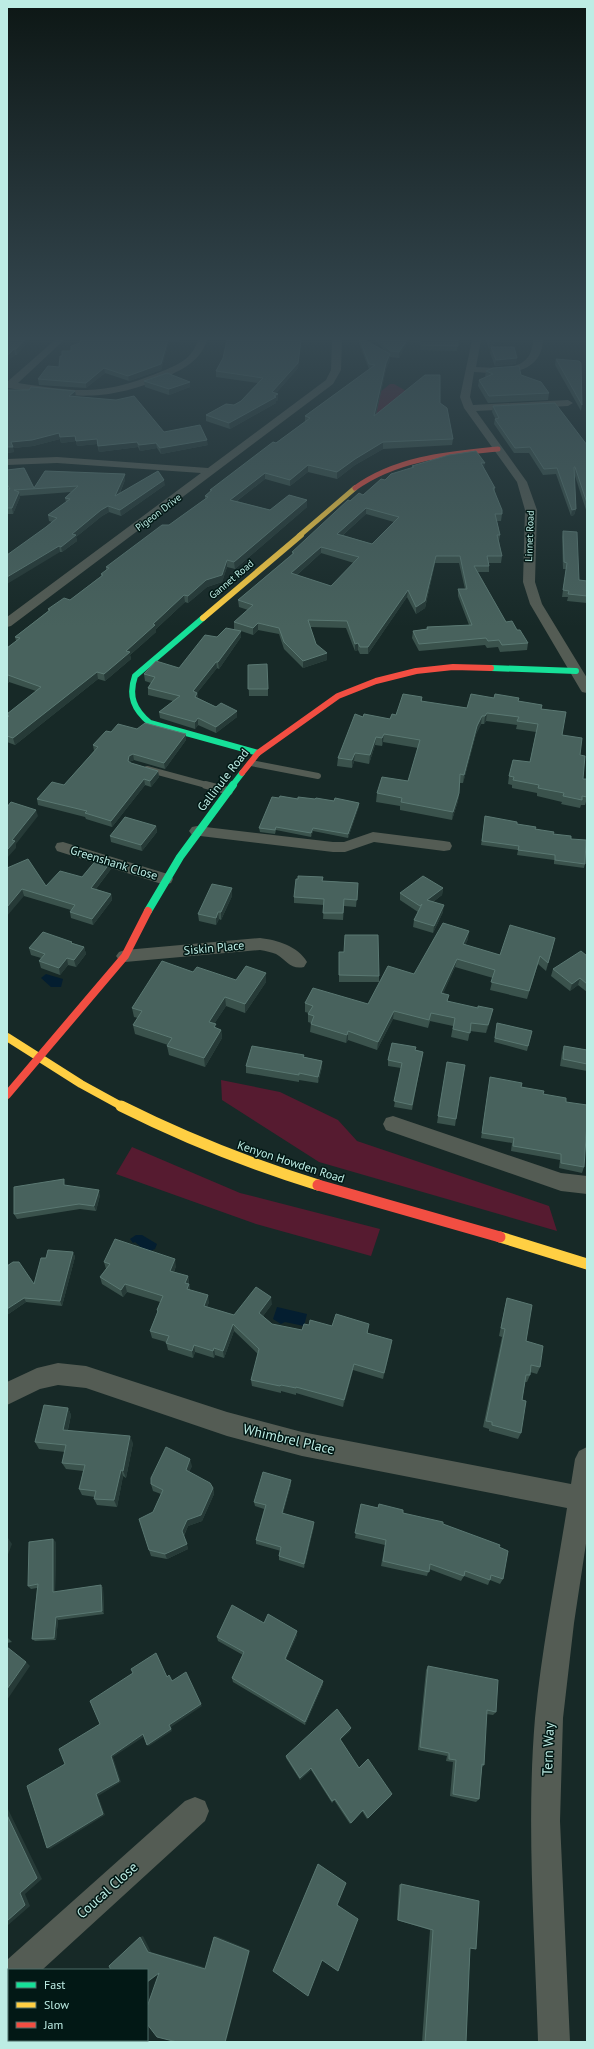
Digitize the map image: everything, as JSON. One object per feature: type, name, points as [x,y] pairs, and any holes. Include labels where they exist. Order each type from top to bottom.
[{"type":"street","name":"Pigeon Drive","points":[[7,623],[258,436]]},
{"type":"street","name":"Linnet Road","points":[[489,436],[522,482],[531,510],[529,582],[536,604],[587,689]]},
{"type":"street","name":"Gannet Road","points":[[258,753],[150,723],[131,706],[130,691],[135,676],[365,480],[398,465],[425,458],[498,449]]},
{"type":"street","points":[[7,462],[57,460],[211,471]]},
{"type":"street","name":"Gallinule Road","points":[[38,1059],[126,956],[165,879],[197,831],[258,753],[309,715],[338,696],[376,681],[416,671],[453,667],[576,671]]},
{"type":"street","points":[[197,831],[333,847],[345,847],[373,837],[444,846]]},
{"type":"street","name":"Greenshank Close","points":[[63,847],[165,879]]},
{"type":"street","name":"Siskin Place","points":[[126,956],[260,944],[283,949],[298,962]]},
{"type":"street","name":"Kenyon Howden Road","points":[[7,1037],[38,1059],[93,1092],[156,1125],[221,1152],[289,1176],[530,1245],[587,1264]]},
{"type":"street","points":[[7,1095],[38,1059]]},
{"type":"street","points":[[393,1124],[561,1182],[587,1185]]},
{"type":"street","name":"Whimbrel Place","points":[[7,1394],[37,1378],[58,1374],[86,1377],[227,1424],[302,1444],[580,1498]]},
{"type":"street","name":"Tern Way","points":[[554,2042],[546,1821],[549,1718],[561,1623],[587,1459]]},
{"type":"street","name":"Coucal Close","points":[[20,1969],[195,1811]]},
{"type":"lane","points":[[251,763],[318,776]]},
{"type":"lane","points":[[140,767],[229,791]]},
{"type":"shaded area","points":[[221,1080],[280,1092],[338,1120],[357,1141],[549,1206],[557,1231],[319,1162],[222,1100]]},
{"type":"shaded area","points":[[132,1147],[240,1193],[380,1229],[371,1256],[256,1224],[116,1174]]},
{"type":"water","points":[[46,974],[63,979],[61,987],[51,987],[41,978]]},
{"type":"water","points":[[136,1235],[142,1235],[157,1244],[155,1249],[150,1251],[143,1249],[135,1242],[133,1243],[130,1239]]},
{"type":"water","points":[[277,1307],[307,1314],[304,1326],[285,1322],[281,1324],[273,1319]]},
{"type":"building","points":[[7,436],[49,436],[32,440],[11,442],[13,447],[7,447]]},
{"type":"building","points":[[60,436],[205,436],[207,440],[160,448],[156,443],[139,445],[137,442],[98,446],[97,439],[76,441],[75,436],[60,437]]},
{"type":"building","points":[[286,436],[452,436],[453,439],[383,442],[337,472],[308,465],[290,480],[265,473],[230,500],[270,510],[289,495],[307,500],[234,562],[227,560],[222,575],[206,580],[188,596],[184,595],[153,624],[155,625],[126,651],[130,652],[104,674],[97,672],[13,738],[7,736],[7,718],[9,716],[7,714],[41,687],[7,675],[7,648],[20,638],[15,637],[50,610],[48,609],[64,598],[70,600],[103,575],[101,574],[109,568],[106,567],[162,525],[169,525],[208,497],[205,496],[212,490],[210,490],[273,442],[276,443]]},
{"type":"building","points":[[506,436],[580,436],[587,445],[587,503],[575,467],[576,509],[572,510],[557,468],[544,469],[530,447],[515,448]]},
{"type":"building","points":[[476,451],[485,463],[481,463],[495,488],[493,488],[502,510],[502,514],[495,514],[500,535],[497,535],[502,556],[487,556],[489,566],[474,566],[506,622],[512,621],[517,630],[520,630],[528,643],[502,645],[499,640],[488,641],[486,638],[419,644],[413,631],[428,629],[427,627],[472,625],[458,589],[467,589],[460,556],[436,556],[425,601],[416,607],[408,590],[368,647],[360,647],[358,643],[355,644],[347,621],[308,620],[316,644],[327,653],[303,661],[284,642],[279,628],[258,623],[253,628],[234,622],[253,605],[238,600],[294,553],[292,552],[348,500],[350,501],[359,493],[363,495],[381,479],[385,480],[391,474],[449,455]],"holes":[[[366,508],[399,517],[372,544],[337,534]],[[321,547],[359,557],[331,586],[291,573]]]},
{"type":"building","points":[[24,468],[34,488],[45,471],[125,474],[115,496],[158,471],[164,480],[120,510],[108,506],[101,510],[72,534],[76,535],[61,547],[59,546],[7,577],[7,555],[57,518],[48,515],[70,499],[65,498],[78,486],[14,490],[19,492],[12,508],[7,508],[7,489],[10,489],[7,484],[7,470]]},
{"type":"building","points":[[563,531],[577,532],[579,580],[587,581],[587,596],[568,594],[569,591],[563,590],[567,563],[564,562]]},
{"type":"building","points":[[226,628],[241,631],[218,662],[216,662],[193,691],[197,693],[195,697],[216,707],[221,703],[237,711],[216,727],[198,718],[195,722],[159,712],[180,696],[148,688],[155,677],[144,674],[156,661],[179,668],[205,635],[217,637]]},
{"type":"building","points":[[267,664],[268,689],[248,689],[248,665]]},
{"type":"building","points":[[403,694],[422,697],[421,701],[467,708],[471,694],[494,698],[495,694],[519,698],[518,701],[542,705],[541,709],[566,712],[562,735],[582,738],[580,755],[585,756],[583,779],[587,779],[587,797],[582,796],[582,800],[563,796],[564,793],[538,788],[539,785],[513,780],[514,777],[509,776],[513,760],[530,762],[538,724],[517,721],[519,717],[487,713],[485,716],[482,716],[477,726],[464,775],[460,774],[459,793],[453,812],[401,802],[402,798],[377,793],[382,777],[408,781],[420,740],[384,734],[382,738],[376,737],[370,755],[355,753],[352,760],[338,758],[355,714],[363,717],[364,714],[390,719],[392,714],[396,715]]},
{"type":"building","points":[[145,723],[186,734],[164,763],[133,754],[129,756],[128,761],[131,763],[158,771],[150,781],[144,779],[111,821],[85,813],[87,811],[37,799],[52,782],[64,785],[98,747],[93,745],[106,731],[111,732],[118,724],[137,729]]},
{"type":"building","points":[[280,796],[298,799],[298,797],[316,798],[334,801],[335,798],[359,803],[348,834],[313,828],[311,833],[276,827],[275,830],[259,828],[272,797],[279,798]]},
{"type":"building","points":[[11,802],[36,810],[12,840],[15,841],[7,850],[7,807]]},
{"type":"building","points":[[485,816],[536,827],[535,829],[554,832],[553,834],[571,836],[571,839],[586,840],[585,864],[555,860],[555,855],[518,850],[519,846],[482,841]]},
{"type":"building","points":[[125,817],[156,826],[141,845],[110,836]]},
{"type":"building","points":[[28,859],[46,886],[60,871],[82,877],[97,859],[110,863],[91,888],[111,894],[92,919],[70,912],[75,905],[22,889],[7,907],[7,868]]},
{"type":"building","points":[[298,876],[323,877],[322,881],[358,883],[357,900],[344,899],[343,913],[323,913],[324,899],[294,897],[296,879],[298,879]]},
{"type":"building","points":[[423,876],[443,888],[427,900],[444,905],[434,926],[414,920],[422,904],[420,906],[400,893]]},
{"type":"building","points":[[212,884],[232,888],[221,912],[218,912],[216,918],[198,914]]},
{"type":"building","points":[[443,923],[469,931],[463,944],[500,955],[510,925],[555,938],[548,963],[540,956],[529,991],[491,982],[495,970],[457,959],[441,993],[449,995],[447,1001],[478,1008],[478,1006],[493,1009],[488,1025],[471,1023],[470,1033],[453,1029],[455,1018],[431,1013],[429,1020],[394,1011],[378,1042],[348,1031],[347,1035],[311,1024],[314,1016],[308,1014],[313,1006],[305,1003],[313,988],[368,1004],[388,966],[414,974]]},
{"type":"building","points":[[43,932],[84,947],[74,960],[67,958],[59,968],[39,961],[45,954],[29,948]]},
{"type":"building","points":[[345,935],[378,935],[379,976],[339,975],[339,952],[344,952]]},
{"type":"building","points":[[581,951],[587,956],[587,984],[580,978],[572,984],[553,969]]},
{"type":"building","points":[[162,961],[193,972],[197,967],[236,980],[246,966],[266,973],[245,1004],[225,997],[209,1022],[216,1024],[214,1027],[221,1030],[204,1058],[167,1046],[172,1038],[133,1025],[142,1011],[132,1008]]},
{"type":"building","points":[[497,1023],[532,1031],[528,1046],[495,1038]]},
{"type":"building","points":[[392,1043],[416,1047],[415,1050],[423,1052],[412,1105],[394,1101],[402,1063],[388,1060]]},
{"type":"building","points":[[252,1046],[304,1055],[303,1057],[322,1061],[318,1077],[246,1066]]},
{"type":"building","points":[[564,1046],[587,1050],[587,1064],[563,1059]]},
{"type":"building","points":[[447,1062],[465,1065],[456,1119],[438,1116]]},
{"type":"building","points":[[490,1077],[522,1083],[521,1087],[544,1091],[543,1094],[566,1098],[566,1102],[587,1105],[584,1167],[561,1163],[561,1154],[513,1146],[514,1138],[482,1133]]},
{"type":"building","points":[[64,1179],[64,1185],[99,1190],[94,1206],[79,1204],[14,1214],[14,1187]]},
{"type":"building","points":[[115,1239],[175,1259],[170,1271],[188,1276],[185,1283],[189,1284],[187,1289],[208,1295],[204,1306],[234,1315],[256,1287],[271,1297],[259,1313],[272,1324],[302,1330],[304,1324],[309,1325],[310,1320],[332,1326],[336,1314],[369,1324],[367,1333],[392,1340],[384,1373],[354,1364],[344,1400],[296,1387],[280,1386],[251,1380],[259,1349],[233,1324],[223,1351],[214,1348],[213,1351],[194,1345],[192,1351],[166,1343],[169,1336],[150,1331],[163,1296],[125,1284],[121,1290],[100,1277],[110,1264],[104,1262]]},
{"type":"building","points":[[48,1250],[73,1252],[60,1301],[24,1298],[7,1309],[7,1266],[13,1262],[19,1262],[34,1284],[41,1258],[46,1258]]},
{"type":"building","points":[[507,1298],[532,1305],[526,1341],[543,1346],[540,1367],[531,1365],[530,1375],[526,1375],[522,1400],[526,1401],[521,1433],[492,1425],[492,1422],[486,1421],[505,1329],[501,1328]]},
{"type":"building","points":[[44,1405],[68,1408],[63,1430],[130,1436],[123,1471],[121,1470],[114,1500],[94,1499],[96,1491],[79,1489],[85,1465],[62,1463],[66,1445],[35,1442]]},
{"type":"building","points":[[166,1447],[190,1459],[186,1470],[210,1483],[213,1488],[201,1515],[187,1520],[182,1531],[187,1544],[165,1554],[149,1550],[139,1519],[153,1512],[163,1490],[151,1484],[151,1478]]},
{"type":"building","points":[[263,1472],[291,1480],[282,1513],[314,1522],[304,1564],[279,1556],[281,1547],[256,1540],[266,1505],[254,1502]]},
{"type":"building","points":[[361,1504],[378,1508],[379,1504],[403,1510],[403,1513],[443,1522],[443,1524],[500,1545],[499,1547],[508,1551],[503,1579],[491,1575],[490,1580],[465,1571],[464,1576],[430,1564],[429,1572],[383,1561],[386,1540],[355,1533]]},
{"type":"building","points":[[53,1539],[53,1592],[101,1585],[102,1611],[56,1617],[54,1638],[32,1639],[38,1584],[28,1586],[29,1542]]},
{"type":"building","points":[[232,1605],[264,1623],[268,1614],[297,1631],[285,1659],[323,1681],[305,1722],[232,1678],[244,1652],[217,1637]]},
{"type":"building","points":[[7,1647],[26,1662],[7,1689]]},
{"type":"building","points":[[156,1653],[167,1677],[169,1675],[172,1681],[186,1672],[201,1704],[169,1725],[171,1729],[147,1745],[143,1734],[111,1756],[119,1781],[96,1794],[103,1814],[47,1848],[27,1786],[65,1764],[59,1749],[100,1724],[90,1701],[133,1673],[131,1669]]},
{"type":"building","points":[[428,1666],[498,1680],[496,1712],[487,1710],[484,1765],[482,1764],[479,1799],[453,1794],[456,1760],[449,1759],[449,1753],[420,1747]]},
{"type":"building","points":[[337,1709],[351,1728],[340,1739],[359,1768],[368,1759],[392,1794],[368,1818],[363,1810],[351,1823],[335,1799],[332,1801],[311,1768],[300,1778],[286,1756]]},
{"type":"building","points":[[7,1815],[37,1878],[20,1893],[25,1905],[7,1921]]},
{"type":"building","points":[[318,1864],[346,1883],[337,1905],[358,1919],[338,1971],[322,1960],[308,1996],[273,1971]]},
{"type":"building","points":[[401,1884],[479,1901],[476,1949],[470,1948],[466,2042],[425,2042],[433,1930],[398,1920]]},
{"type":"building","points":[[140,1937],[148,1952],[205,1969],[214,1937],[249,1951],[225,2042],[177,2042],[157,2037],[148,2025],[148,2004],[159,1973],[148,1981],[148,1969],[110,1969],[109,1966]]},
{"type":"building","points":[[90,2041],[91,2042],[69,2042]]},
{"type":"traffic: fast","points":[[203,618],[135,676],[132,690],[133,702],[139,713],[150,723],[258,753]]},
{"type":"traffic: fast","points":[[491,668],[576,671]]},
{"type":"traffic: fast","points":[[148,911],[180,857],[242,773]]},
{"type":"traffic: slow","points":[[203,618],[355,488]]},
{"type":"traffic: slow","points":[[7,1037],[81,1084],[156,1124],[234,1157],[275,1172],[318,1185]]},
{"type":"traffic: slow","points":[[500,1237],[587,1264]]},
{"type":"traffic: jam","points":[[355,488],[369,478],[404,464],[423,459],[498,449]]},
{"type":"traffic: jam","points":[[242,773],[258,753],[338,696],[376,681],[416,671],[453,667],[491,668]]},
{"type":"traffic: jam","points":[[7,1095],[125,956],[148,911]]},
{"type":"traffic: jam","points":[[318,1185],[500,1237]]}]
